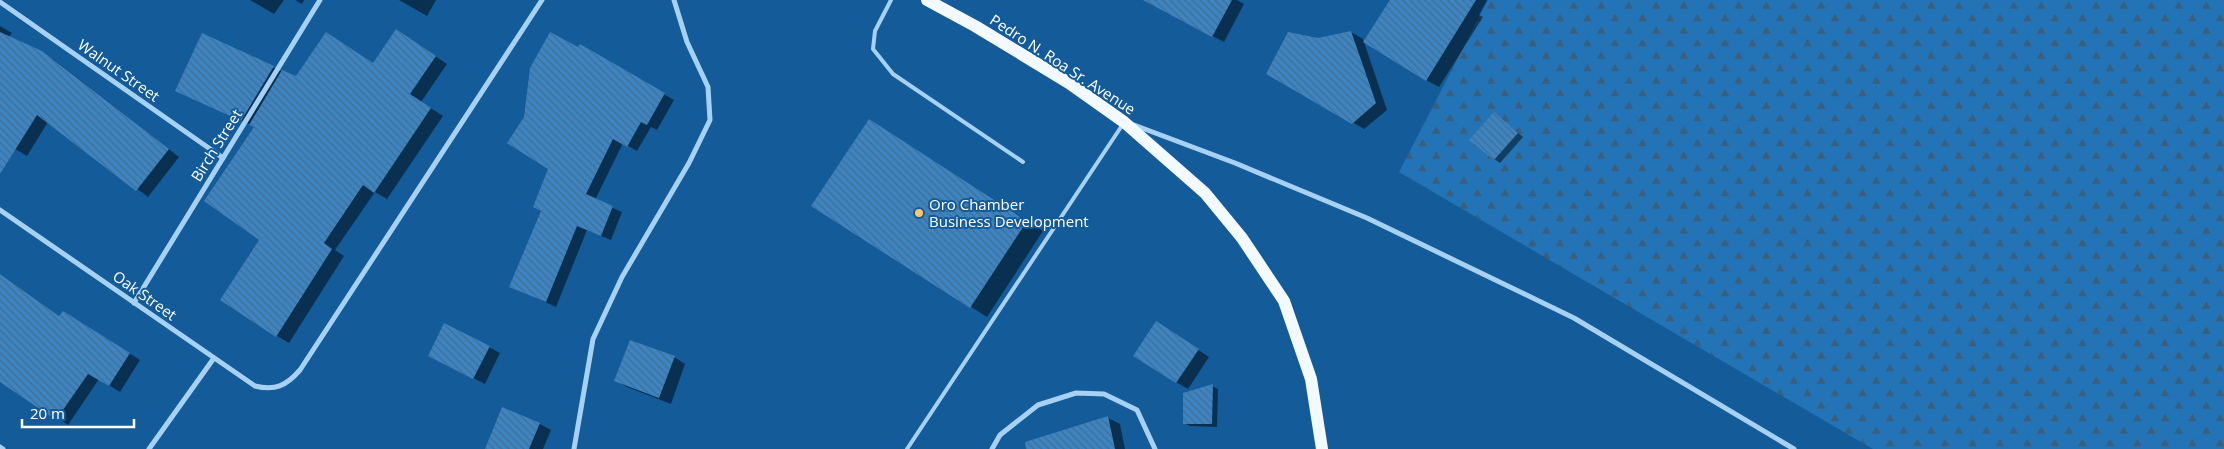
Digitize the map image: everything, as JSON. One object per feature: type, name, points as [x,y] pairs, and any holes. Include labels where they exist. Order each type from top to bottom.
[{"type":"main road","name":"Pedro N. Roa Sr. Avenue","points":[[928,0],[1069,83],[1124,122],[1205,193],[1242,238],[1284,301],[1311,380],[1322,449]]},
{"type":"street","name":"Birch Street","points":[[134,303],[320,0]]},
{"type":"street","name":"Oak Street","points":[[0,210],[255,386],[266,389],[279,388],[289,382],[300,370],[542,0]]},
{"type":"street","points":[[574,449],[593,339],[622,277],[689,163],[710,120],[708,87],[687,42],[674,0]]},
{"type":"street","name":"Walnut Street","points":[[0,2],[223,158]]},
{"type":"street","points":[[1124,122],[1226,159],[1367,218],[1574,318],[1794,449]]},
{"type":"street","points":[[150,449],[214,358]]},
{"type":"street","points":[[992,449],[1000,435],[1038,406],[1076,393],[1104,394],[1137,410],[1155,449]]},
{"type":"lane","points":[[891,0],[875,31],[873,49],[893,74],[1023,162]]},
{"type":"lane","points":[[907,449],[1124,122]]},
{"type":"green space","points":[[1488,0],[2224,0],[2224,449],[1873,449],[1399,172]]},
{"type":"building","points":[[1143,0],[1232,0],[1212,37]]},
{"type":"building","points":[[1390,0],[1476,0],[1426,81],[1363,42]]},
{"type":"building","points":[[396,29],[436,56],[410,94],[431,108],[374,193],[363,185],[324,243],[332,249],[276,337],[220,300],[259,240],[204,201],[254,127],[249,125],[282,70],[296,76],[326,32],[373,63]]},
{"type":"building","points":[[1351,31],[1376,103],[1352,124],[1266,74],[1288,32],[1318,38]]},
{"type":"building","points":[[0,32],[42,51],[169,149],[136,191],[37,115],[0,174]]},
{"type":"building","points":[[550,32],[578,47],[580,44],[665,93],[647,125],[641,122],[627,147],[613,139],[586,194],[613,206],[601,236],[577,226],[546,302],[509,287],[541,211],[533,207],[548,169],[507,143],[524,117],[530,68]]},
{"type":"building","points":[[202,33],[274,66],[241,121],[175,91]]},
{"type":"building","points":[[1494,112],[1518,133],[1494,160],[1469,140]]},
{"type":"building","name":"Oro Chamber Business Development","points":[[869,119],[1027,221],[970,308],[811,206]]},
{"type":"building","points":[[0,274],[59,316],[63,311],[130,353],[109,386],[88,374],[56,420],[0,382]]},
{"type":"building","points":[[1156,321],[1199,349],[1176,383],[1133,356]]},
{"type":"building","points":[[444,323],[490,346],[473,379],[428,356]]},
{"type":"building","points":[[630,340],[675,356],[659,398],[614,381]]},
{"type":"building","points":[[1213,384],[1212,424],[1183,424],[1183,393]]},
{"type":"building","points":[[502,407],[540,423],[529,449],[485,449]]},
{"type":"building","points":[[1108,416],[1115,449],[1026,449],[1025,442]]},
{"type":"place","name":"Oro Chamber Business Development","points":[[919,213]]}]
